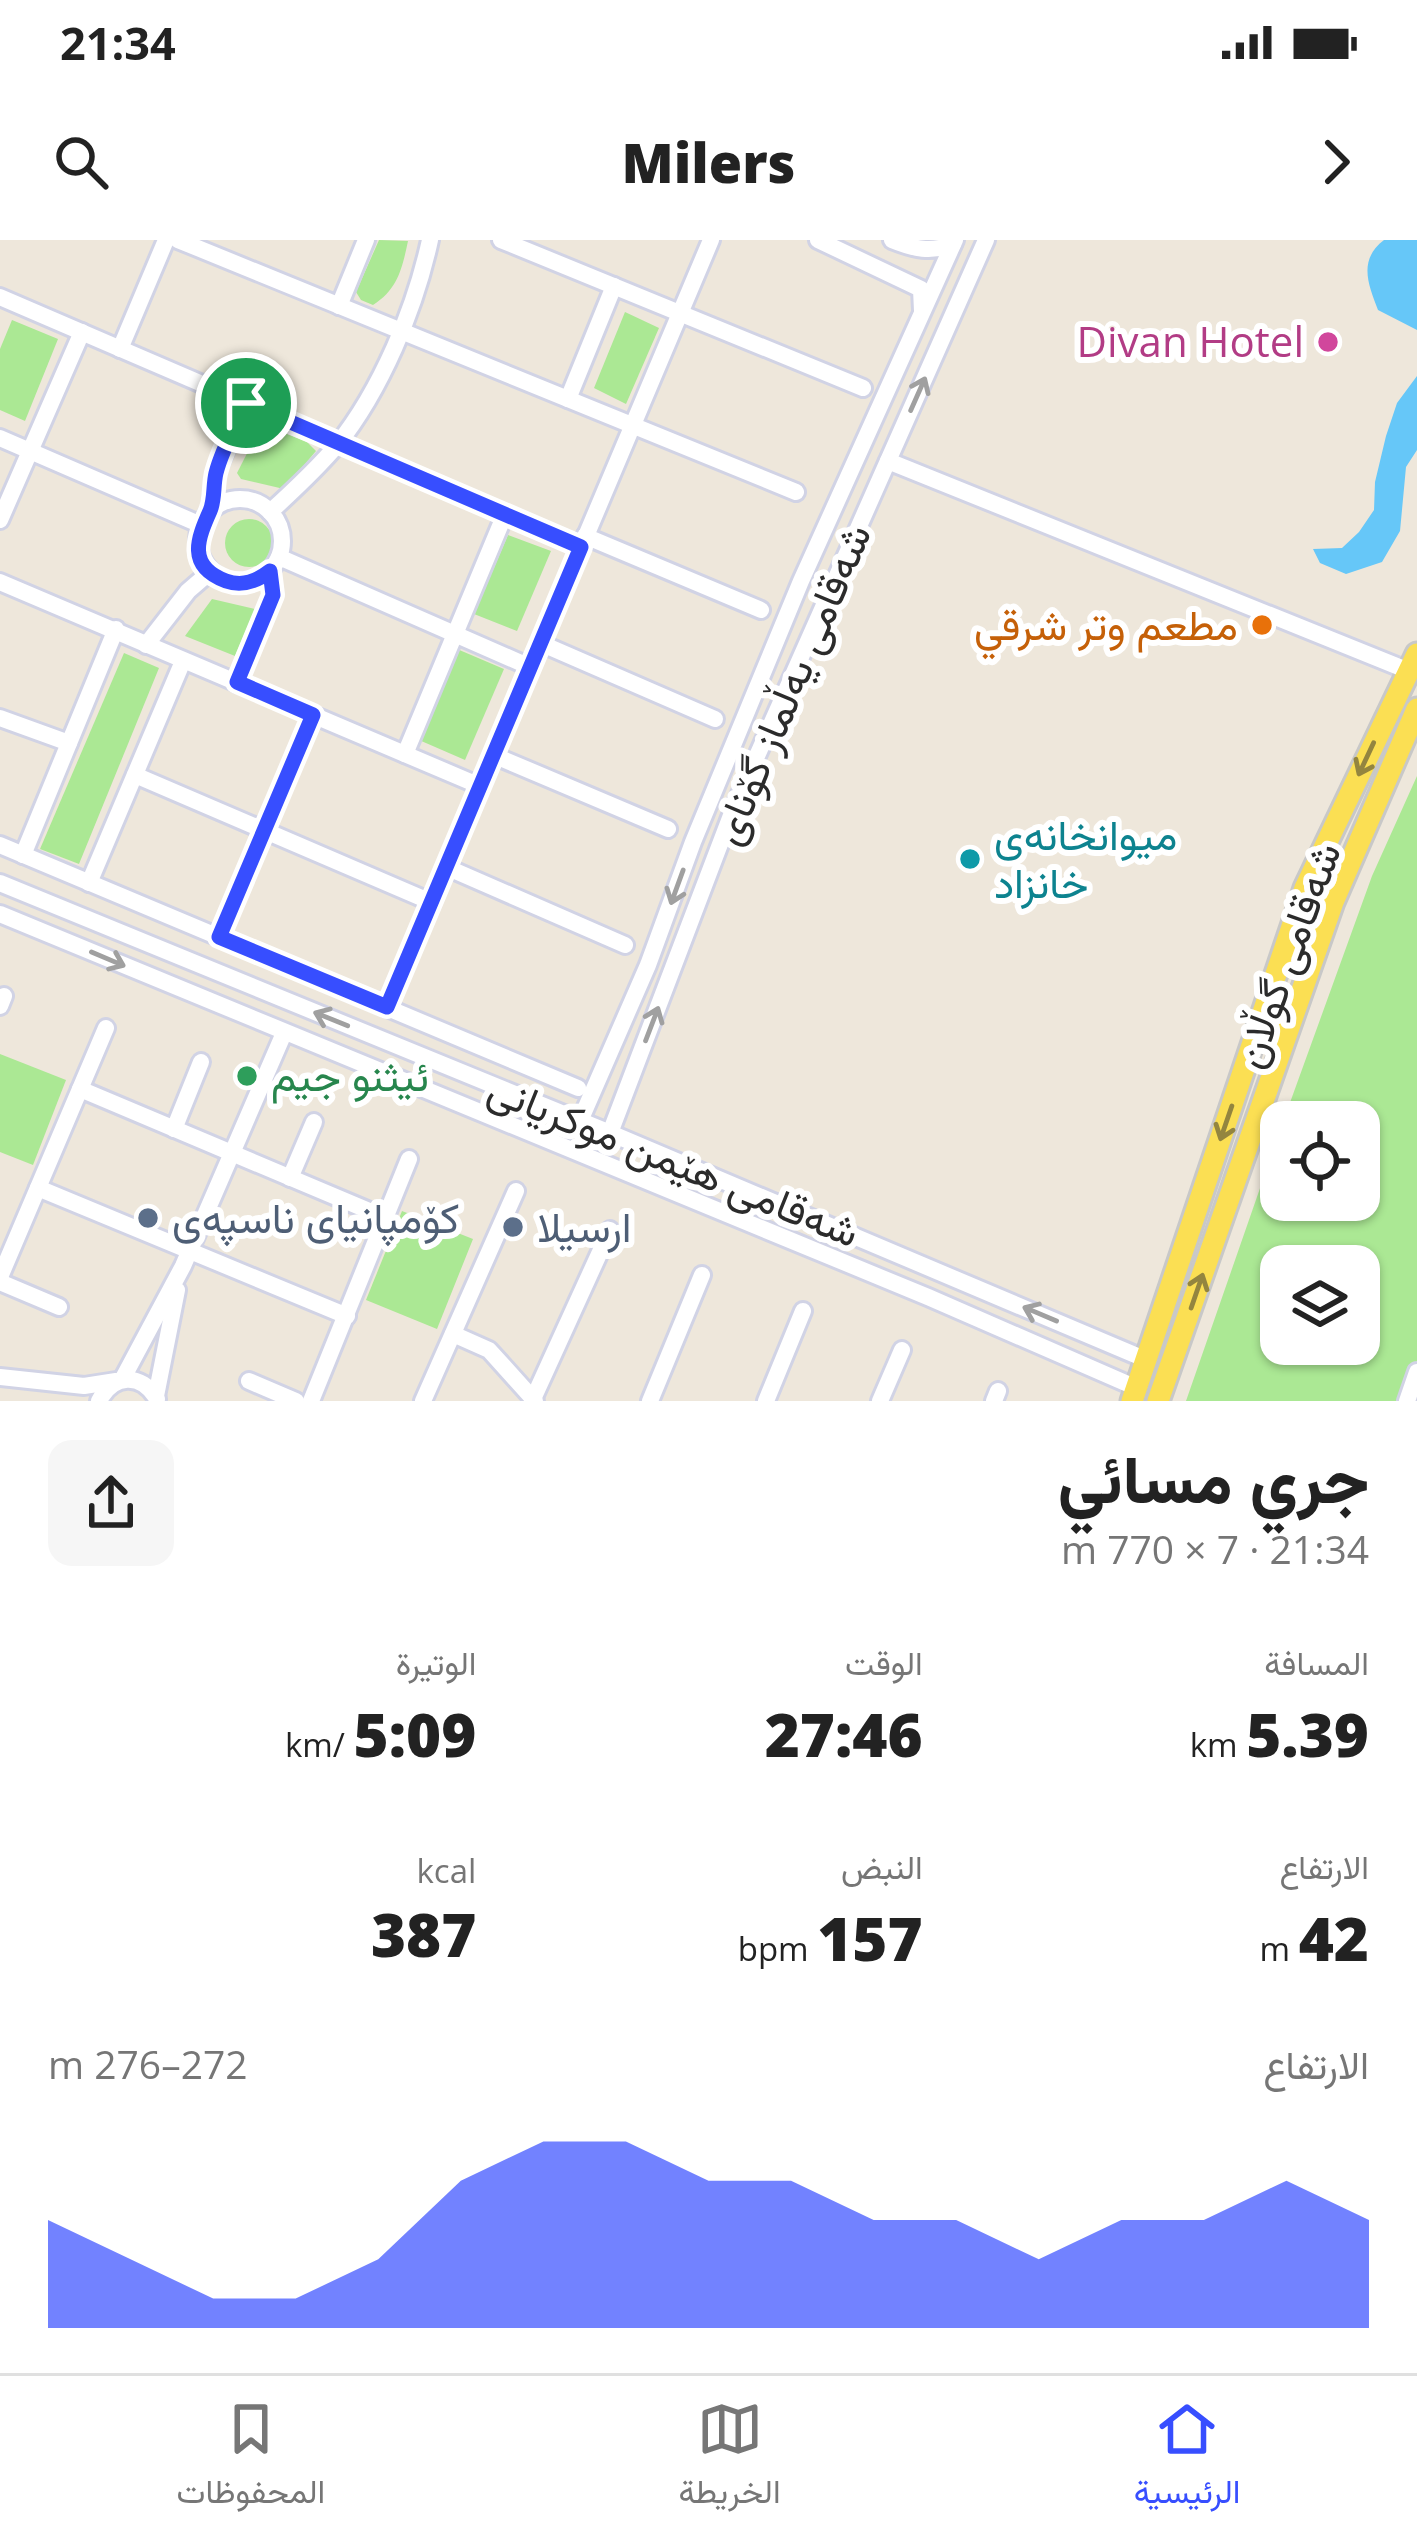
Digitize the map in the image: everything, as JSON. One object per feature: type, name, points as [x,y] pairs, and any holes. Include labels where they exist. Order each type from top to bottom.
[{"type":"main road","name":"شەقامی گوڵان","points":[[1134,1395],[1305,888],[1413,662]]},
{"type":"main road","name":"شەقامی گوڵان","points":[[1158,1401],[1333,902],[1417,710]]},
{"type":"street","points":[[120,349],[166,240]]},
{"type":"street","points":[[178,240],[796,492]]},
{"type":"street","points":[[339,306],[366,240]]},
{"type":"street","points":[[270,512],[339,442],[373,388],[400,331],[430,240]]},
{"type":"street","points":[[504,240],[863,388]]},
{"type":"street","points":[[387,1007],[711,240]]},
{"type":"street","points":[[818,240],[922,289],[922,319]]},
{"type":"street","points":[[892,240],[937,251],[954,242]]},
{"type":"street","name":"شەقامی یەڵماز گۆنای","points":[[610,1133],[734,809],[986,240]]},
{"type":"street","name":"شەقامی یەڵماز گۆنای","points":[[580,1121],[820,538],[954,242]]},
{"type":"street","points":[[568,399],[614,286]]},
{"type":"street","points":[[0,297],[506,514],[761,610]]},
{"type":"street","points":[[0,520],[82,332]]},
{"type":"street","points":[[246,403],[217,470],[198,550],[210,572],[234,584],[247,584],[275,564]]},
{"type":"street","points":[[0,438],[206,518]]},
{"type":"street","points":[[888,461],[1413,662]]},
{"type":"street","points":[[206,518],[234,500],[260,504],[282,533],[273,595],[237,682]]},
{"type":"street","points":[[405,754],[506,514]]},
{"type":"street","points":[[820,538],[848,550]]},
{"type":"street","points":[[275,564],[530,667]]},
{"type":"street","points":[[146,645],[188,591],[210,572]]},
{"type":"street","points":[[0,582],[480,786]]},
{"type":"street","points":[[23,855],[116,629]]},
{"type":"street","points":[[540,643],[715,719]]},
{"type":"street","points":[[89,883],[183,661]]},
{"type":"street","points":[[219,937],[313,715]]},
{"type":"street","points":[[0,718],[69,743]]},
{"type":"street","points":[[493,755],[668,829]]},
{"type":"street","points":[[135,775],[431,902]]},
{"type":"street","points":[[0,845],[578,1088]]},
{"type":"street","points":[[446,867],[625,945]]},
{"type":"street","name":"شەقامی هێمن موکریانی","points":[[0,883],[1148,1360]]},
{"type":"street","name":"شەقامی هێمن موکریانی","points":[[0,914],[896,1284],[1134,1395]]},
{"type":"street","points":[[59,1307],[0,1279],[106,1028]]},
{"type":"street","points":[[99,1401],[119,1380],[186,1258],[284,1033]]},
{"type":"street","points":[[174,1129],[201,1062]]},
{"type":"street","points":[[80,1089],[386,1218]]},
{"type":"street","points":[[290,1178],[314,1122]]},
{"type":"street","points":[[311,1401],[409,1159]]},
{"type":"street","points":[[38,1188],[186,1258],[347,1316]]},
{"type":"street","points":[[423,1401],[516,1191]]},
{"type":"street","points":[[453,1334],[489,1350],[534,1400],[610,1230]]},
{"type":"street","points":[[157,1398],[186,1258]]},
{"type":"street","points":[[896,1284],[909,1258]]},
{"type":"street","points":[[650,1401],[702,1275]]},
{"type":"street","points":[[766,1401],[803,1311]]},
{"type":"street","points":[[880,1401],[902,1350]]},
{"type":"street","points":[[1407,1401],[1417,1372]]},
{"type":"street","points":[[0,1377],[84,1386],[119,1380],[143,1382],[157,1398]]},
{"type":"street","points":[[32,1380],[80,1401]]},
{"type":"street","points":[[249,1382],[296,1401]]},
{"type":"green space","points":[[379,240],[408,241],[393,285],[373,305],[356,292]]},
{"type":"green space","points":[[625,312],[659,328],[626,404],[594,388]]},
{"type":"green space","points":[[12,320],[58,339],[25,421],[0,410],[0,349]]},
{"type":"green space","points":[[262,424],[307,442],[316,451],[284,489],[241,479],[237,473]]},
{"type":"green space","points":[[249,519],[266,526],[273,543],[266,560],[249,567],[232,560],[225,543],[232,526]]},
{"type":"green space","points":[[508,535],[551,551],[517,631],[474,614]]},
{"type":"green space","points":[[212,599],[255,609],[235,656],[185,636]]},
{"type":"green space","points":[[457,649],[504,669],[465,760],[419,740]]},
{"type":"green space","points":[[124,653],[159,668],[79,864],[40,849]]},
{"type":"green space","points":[[1417,776],[1417,1401],[1186,1401],[1260,1188],[1260,1221],[1380,1221],[1380,1101],[1291,1101],[1372,876]]},
{"type":"green space","points":[[0,1054],[66,1080],[33,1165],[0,1152]]},
{"type":"green space","points":[[402,1211],[473,1239],[437,1329],[366,1300]]},
{"type":"water","points":[[1384,240],[1417,240],[1417,330],[1378,310],[1374,300],[1368,264]]},
{"type":"water","points":[[1417,376],[1417,450],[1406,467],[1400,531],[1382,562],[1346,574],[1320,563],[1313,549],[1342,548],[1374,510],[1386,436],[1397,403]]},
{"type":"place","name":"Divan Hotel","points":[[1328,342]]},
{"type":"place","name":"مطعم وتر شرقي","points":[[1262,625]]},
{"type":"place","name":"میوانخانەی خانزاد","points":[[970,859]]},
{"type":"place","name":"ئيثنو جيم","points":[[247,1076]]},
{"type":"place","name":"کۆمپانیای ناسپەی","points":[[148,1218]]},
{"type":"place","name":"ارسيلا","points":[[513,1227]]},
{"type":"route","points":[[246,403],[581,547],[387,1007],[219,937],[313,715],[237,682],[273,595],[270,571],[247,584],[234,584],[210,572],[198,550],[217,470],[246,403]]}]
